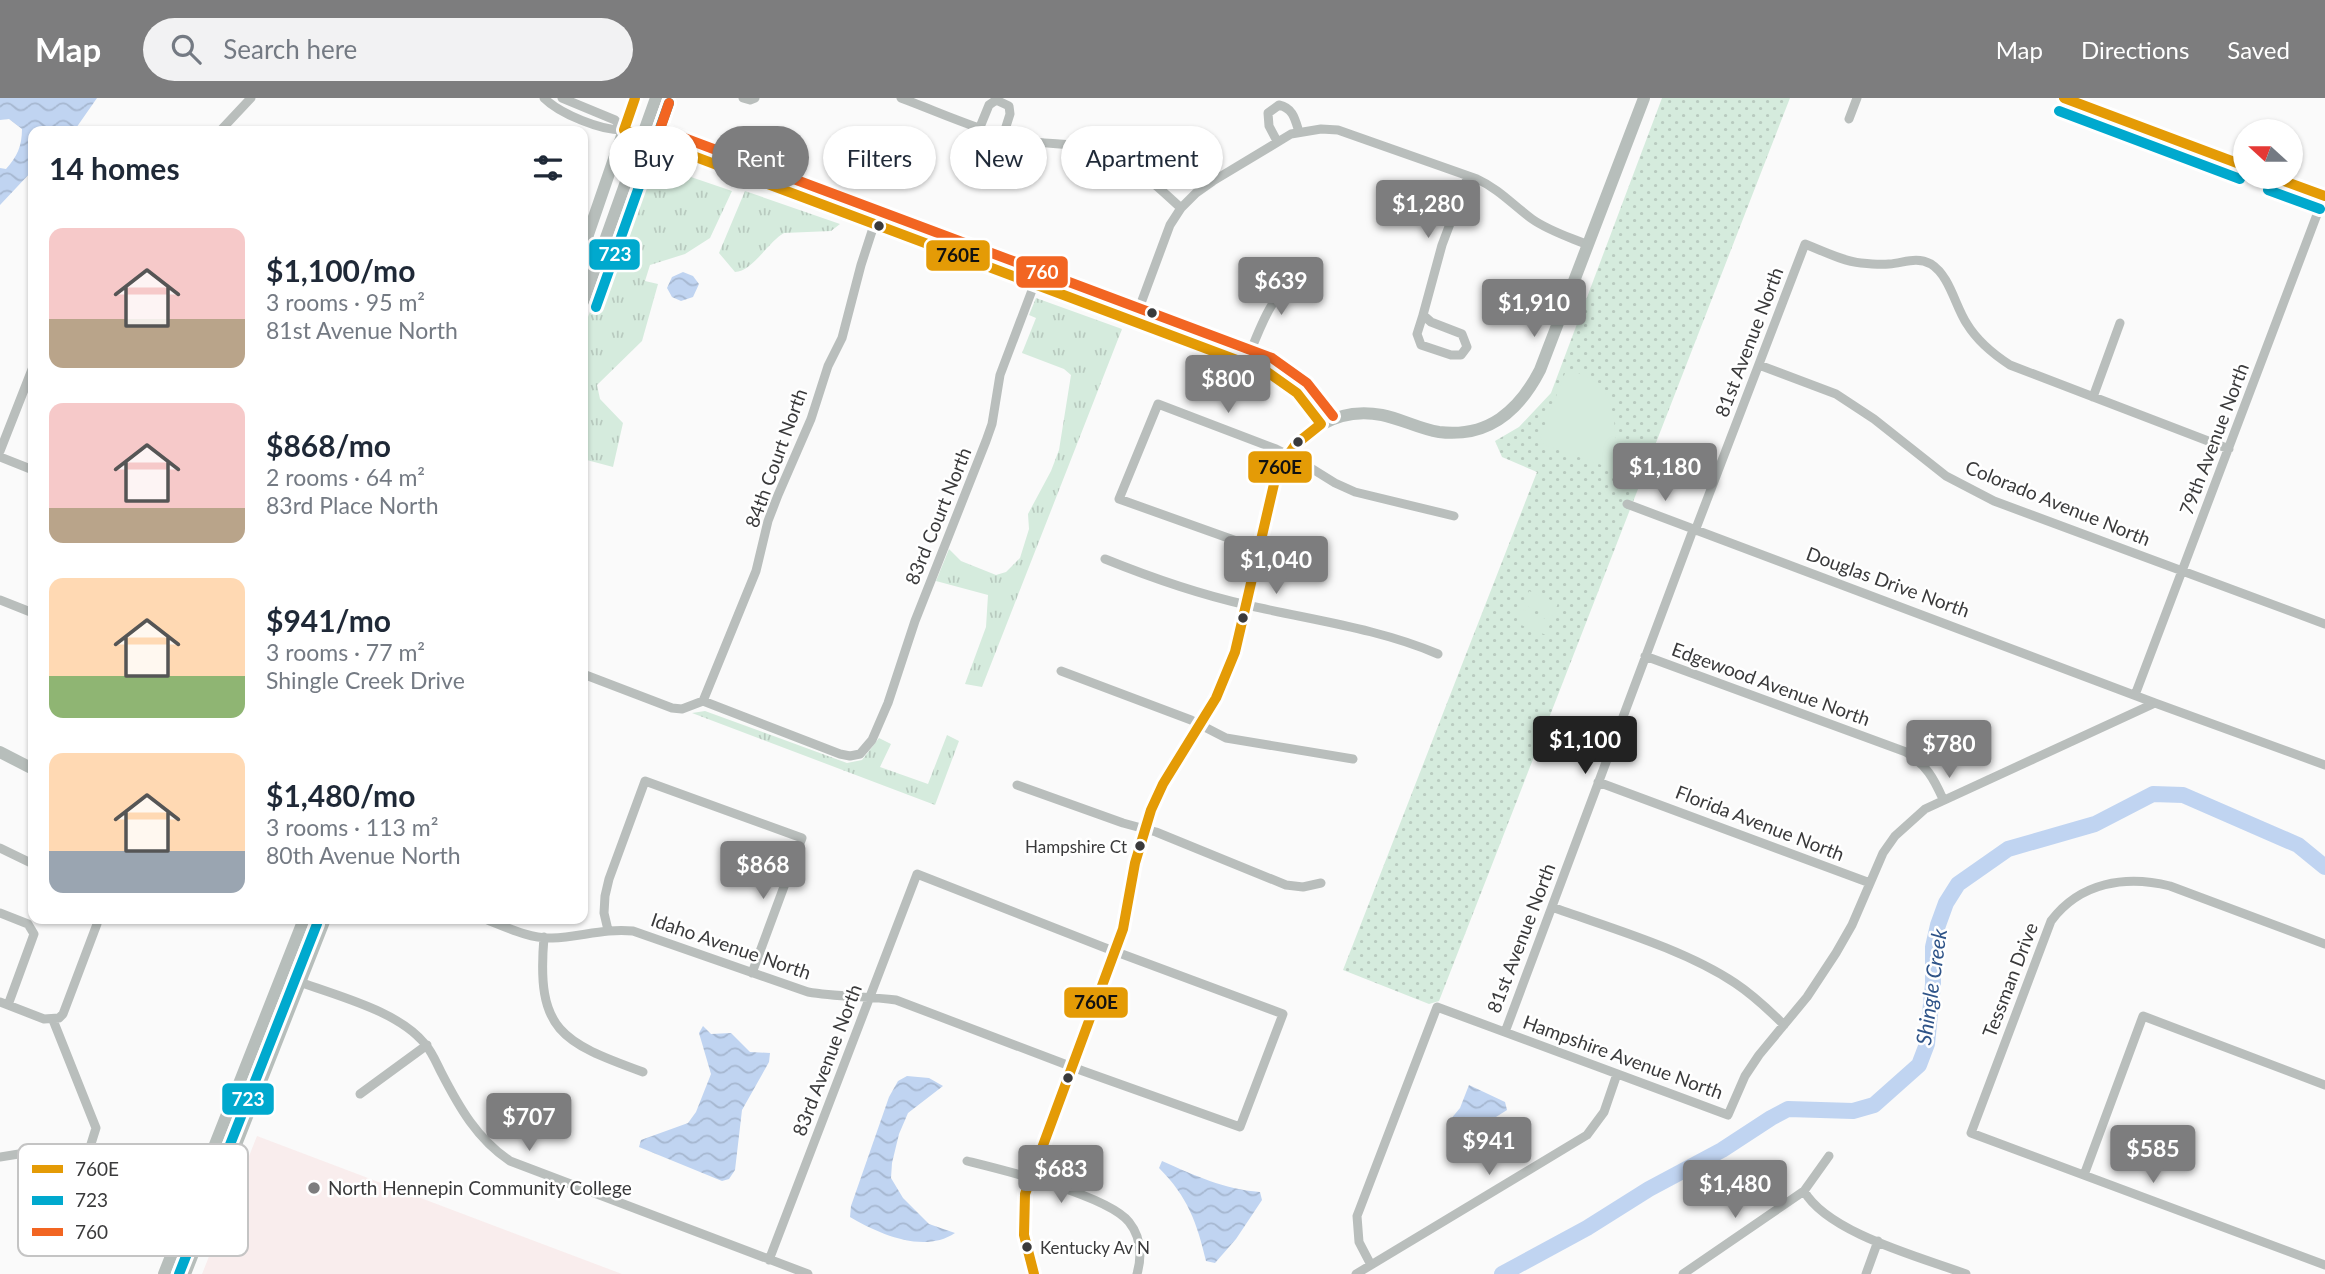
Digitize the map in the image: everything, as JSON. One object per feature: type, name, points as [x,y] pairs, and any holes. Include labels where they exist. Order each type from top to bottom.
[{"type":"street","points":[[225,126],[251,98]]},
{"type":"street","points":[[544,98],[559,110],[609,130]]},
{"type":"street","points":[[562,98],[615,120],[620,126]]},
{"type":"street","points":[[625,126],[635,98]]},
{"type":"street","points":[[646,126],[656,98]]},
{"type":"street","points":[[743,98],[755,98]]},
{"type":"street","points":[[901,98],[977,126]]},
{"type":"street","points":[[1034,1274],[1023,1238],[1022,1216],[1030,1177],[1127,913],[1144,829],[1163,784],[1227,674],[1247,605],[1277,471],[1287,454],[1308,432],[1346,415],[1364,413],[1390,417],[1438,432],[1457,433],[1475,430],[1503,417],[1523,400],[1541,370],[1644,98]]},
{"type":"street","points":[[1849,119],[1857,98]]},
{"type":"street","points":[[2071,99],[2233,161]]},
{"type":"street","points":[[980,126],[989,105],[996,100],[1009,106],[1010,114],[1006,126]]},
{"type":"street","points":[[1277,141],[1267,119],[1268,113],[1279,104],[1287,106],[1292,112],[1299,132]]},
{"type":"street","points":[[1134,322],[1162,242],[1181,208],[1213,181],[1277,141],[1299,132],[1338,130],[1468,176],[1492,186],[1545,227],[1588,245]]},
{"type":"street","points":[[1047,143],[1091,148],[1129,164],[1181,208]]},
{"type":"street","points":[[698,158],[1266,371],[1294,388],[1321,424]]},
{"type":"street","points":[[588,234],[609,173]]},
{"type":"street","points":[[1423,316],[1431,323],[1462,334],[1466,347],[1461,355],[1451,355],[1421,345],[1417,334],[1439,255],[1468,176]]},
{"type":"street","points":[[2303,188],[2325,196]]},
{"type":"street","points":[[588,288],[623,189]]},
{"type":"street","name":"79th Avenue North","points":[[2135,695],[2325,196]]},
{"type":"street","name":"84th Court North","points":[[703,701],[753,578],[778,495],[811,419],[828,366],[842,338],[874,225]]},
{"type":"street","name":"81st Avenue North","points":[[1371,1265],[1359,1242],[1357,1216],[1437,1007],[1505,1032],[1805,244],[1857,263],[1891,264],[1907,260],[1928,263],[1944,278],[1967,325],[1979,341],[1994,354],[2028,373],[2093,397]]},
{"type":"street","points":[[1246,363],[1264,316],[1275,297],[1308,265]]},
{"type":"street","name":"83rd Court North","points":[[703,701],[841,754],[860,754],[872,740],[992,424],[1000,375],[1034,285]]},
{"type":"street","points":[[2120,323],[2093,397],[2229,449]]},
{"type":"street","name":"Colorado Avenue North","points":[[1759,365],[1815,385],[1846,400],[1946,476],[1970,490],[2325,624]]},
{"type":"street","points":[[0,451],[28,380]]},
{"type":"street","points":[[1259,549],[1119,499],[1158,404],[1287,454],[1355,492],[1454,516]]},
{"type":"street","points":[[0,457],[28,468]]},
{"type":"street","name":"Douglas Drive North","points":[[1627,504],[2325,765]]},
{"type":"street","points":[[1105,559],[1155,579],[1247,605],[1392,636],[1438,654]]},
{"type":"street","points":[[0,600],[28,611]]},
{"type":"street","name":"Edgewood Avenue North","points":[[1646,656],[1906,752],[1930,772],[1943,800]]},
{"type":"street","points":[[1061,671],[1200,724],[1226,738],[1353,759]]},
{"type":"street","points":[[588,676],[672,708],[682,709],[703,701]]},
{"type":"street","points":[[1552,907],[1710,967],[1752,996],[1784,1025],[1823,975],[1852,925],[1883,853],[1895,836],[1925,809],[2155,703]]},
{"type":"street","points":[[0,752],[28,766]]},
{"type":"street","points":[[608,930],[604,913],[609,879],[645,780],[802,838],[752,973]]},
{"type":"street","name":"Florida Avenue North","points":[[1598,782],[1870,883]]},
{"type":"street","points":[[1017,785],[1156,832],[1286,885],[1303,887],[1321,883]]},
{"type":"street","points":[[0,848],[28,862]]},
{"type":"street","name":"83rd Avenue North","points":[[769,1259],[917,874],[1114,950]]},
{"type":"street","name":"Tessman Drive","points":[[2084,1175],[1970,1133],[2051,921],[2060,909],[2083,893],[2113,883],[2152,881],[2325,944]]},
{"type":"street","points":[[0,912],[28,924],[34,934],[4,1004],[44,1019],[53,1020],[63,1014],[97,924]]},
{"type":"street","points":[[216,1144],[302,924]]},
{"type":"street","points":[[237,1144],[323,924]]},
{"type":"street","name":"Idaho Avenue North","points":[[499,924],[536,937],[562,937],[608,930],[646,934],[808,992],[906,1003],[1240,1127],[1283,1013],[1114,950]]},
{"type":"street","points":[[544,937],[542,989],[555,1021],[566,1035],[580,1046],[643,1072]]},
{"type":"street","points":[[300,982],[392,1017],[408,1027],[427,1045],[470,1123],[494,1151],[510,1161],[808,1274]]},
{"type":"street","points":[[2325,1085],[2143,1016],[2084,1175],[2325,1265]]},
{"type":"street","points":[[53,1020],[96,1128],[91,1144]]},
{"type":"street","name":"Hampshire Avenue North","points":[[1505,1032],[1728,1115],[1745,1076],[1784,1025]]},
{"type":"street","points":[[360,1094],[427,1045]]},
{"type":"street","points":[[1356,1274],[1587,1135],[1604,1112],[1617,1074]]},
{"type":"street","points":[[0,1157],[18,1154]]},
{"type":"street","points":[[1684,1274],[1804,1191],[1829,1156]]},
{"type":"street","points":[[967,1161],[1030,1177],[1106,1206],[1128,1222],[1135,1233],[1140,1246],[1137,1274]]},
{"type":"street","points":[[1804,1191],[1809,1200],[1836,1223],[1966,1274]]},
{"type":"street","points":[[1866,1274],[1878,1241]]},
{"type":"street","points":[[164,1274],[171,1256]]},
{"type":"street","points":[[185,1274],[192,1256]]},
{"type":"shaded area","name":"North Hennepin Community College","points":[[257,1136],[622,1274],[202,1274],[209,1256],[248,1256],[248,1159]]},
{"type":"green space","points":[[1662,98],[1790,98],[1439,1001],[1429,1004],[1343,970],[1537,472],[1502,457],[1495,441],[1519,427],[1551,393]]},
{"type":"green space","points":[[698,179],[712,184],[712,189],[732,191],[710,238],[685,254],[650,265],[645,281],[658,284],[642,341],[597,385],[600,399],[623,423],[613,467],[588,460],[588,317],[637,189],[698,189]]},
{"type":"green space","points":[[745,191],[840,224],[831,231],[784,233],[748,267],[735,272],[719,253]]},
{"type":"green space","points":[[1036,298],[1122,329],[982,687],[965,684],[986,627],[988,595],[936,581],[949,549],[961,561],[996,575],[1006,572],[1020,558],[1029,529],[1028,514],[1059,450],[1071,375],[1064,369],[1022,353],[1036,318],[1029,315]]},
{"type":"green space","points":[[1567,368],[1592,380],[1608,398],[1615,433],[1613,469],[1545,445],[1540,438]]},
{"type":"green space","points":[[1529,591],[1558,603],[1553,616],[1523,605]]},
{"type":"green space","points":[[1521,609],[1551,621],[1546,635],[1516,623]]},
{"type":"green space","points":[[705,711],[847,763],[862,760],[879,738],[891,744],[880,767],[928,784],[947,735],[959,741],[935,805],[692,713]]},
{"type":"water","points":[[0,98],[97,98],[77,126],[28,126],[28,175],[0,205],[0,168],[6,169],[16,156],[22,129],[9,119],[0,120]]},
{"type":"water","points":[[683,272],[693,276],[699,284],[693,297],[681,301],[672,297],[667,288],[672,277]]},
{"type":"water","points":[[703,1026],[711,1034],[731,1033],[750,1052],[770,1053],[769,1062],[742,1110],[735,1170],[729,1179],[722,1181],[639,1147],[641,1140],[688,1123],[696,1112],[711,1074],[699,1033]]},
{"type":"water","points":[[907,1076],[929,1078],[943,1086],[908,1113],[899,1134],[892,1163],[891,1178],[903,1198],[929,1224],[955,1233],[930,1242],[916,1242],[888,1235],[850,1217],[851,1206],[889,1097],[898,1081]]},
{"type":"water","points":[[1469,1085],[1505,1102],[1507,1110],[1457,1139],[1451,1132],[1450,1120],[1460,1108]]},
{"type":"water","points":[[1162,1161],[1222,1185],[1260,1192],[1262,1200],[1236,1239],[1215,1263],[1206,1261],[1190,1211],[1177,1189],[1159,1168]]},
{"type":"waterway","name":"Shingle Creek","points":[[1502,1274],[1587,1228],[1788,1109],[1853,1111],[1874,1105],[1919,1065],[1927,1044],[1933,984],[1933,947],[1946,903],[1958,884],[2008,849],[2095,824],[2153,794],[2183,795],[2298,845],[2325,867]]},
{"type":"transit line","name":"760E","points":[[635,98],[624,130],[1266,371],[1297,393],[1321,424],[1296,444],[1277,471],[1235,652],[1216,698],[1163,784],[1151,810],[1135,863],[1123,929],[1025,1194],[1024,1235],[1034,1274]]},
{"type":"transit line","name":"760E","points":[[2064,98],[2233,161]]},
{"type":"transit line","name":"723","points":[[596,307],[669,103]]},
{"type":"transit line","name":"760","points":[[669,103],[660,129],[1272,358],[1307,383],[1333,416]]},
{"type":"transit line","name":"723","points":[[2059,111],[2233,176]]},
{"type":"transit line","name":"760E","points":[[2303,188],[2325,196]]},
{"type":"transit line","name":"723","points":[[2268,190],[2320,209]]},
{"type":"transit line","name":"723","points":[[230,1144],[317,924]]},
{"type":"transit line","name":"723","points":[[179,1274],[186,1256]]},
{"type":"place","name":"Hampshire Ct","points":[[1140,846]]},
{"type":"place","name":"North Hennepin Community College","points":[[314,1188]]},
{"type":"place","name":"Kentucky Av N","points":[[1027,1247]]}]
